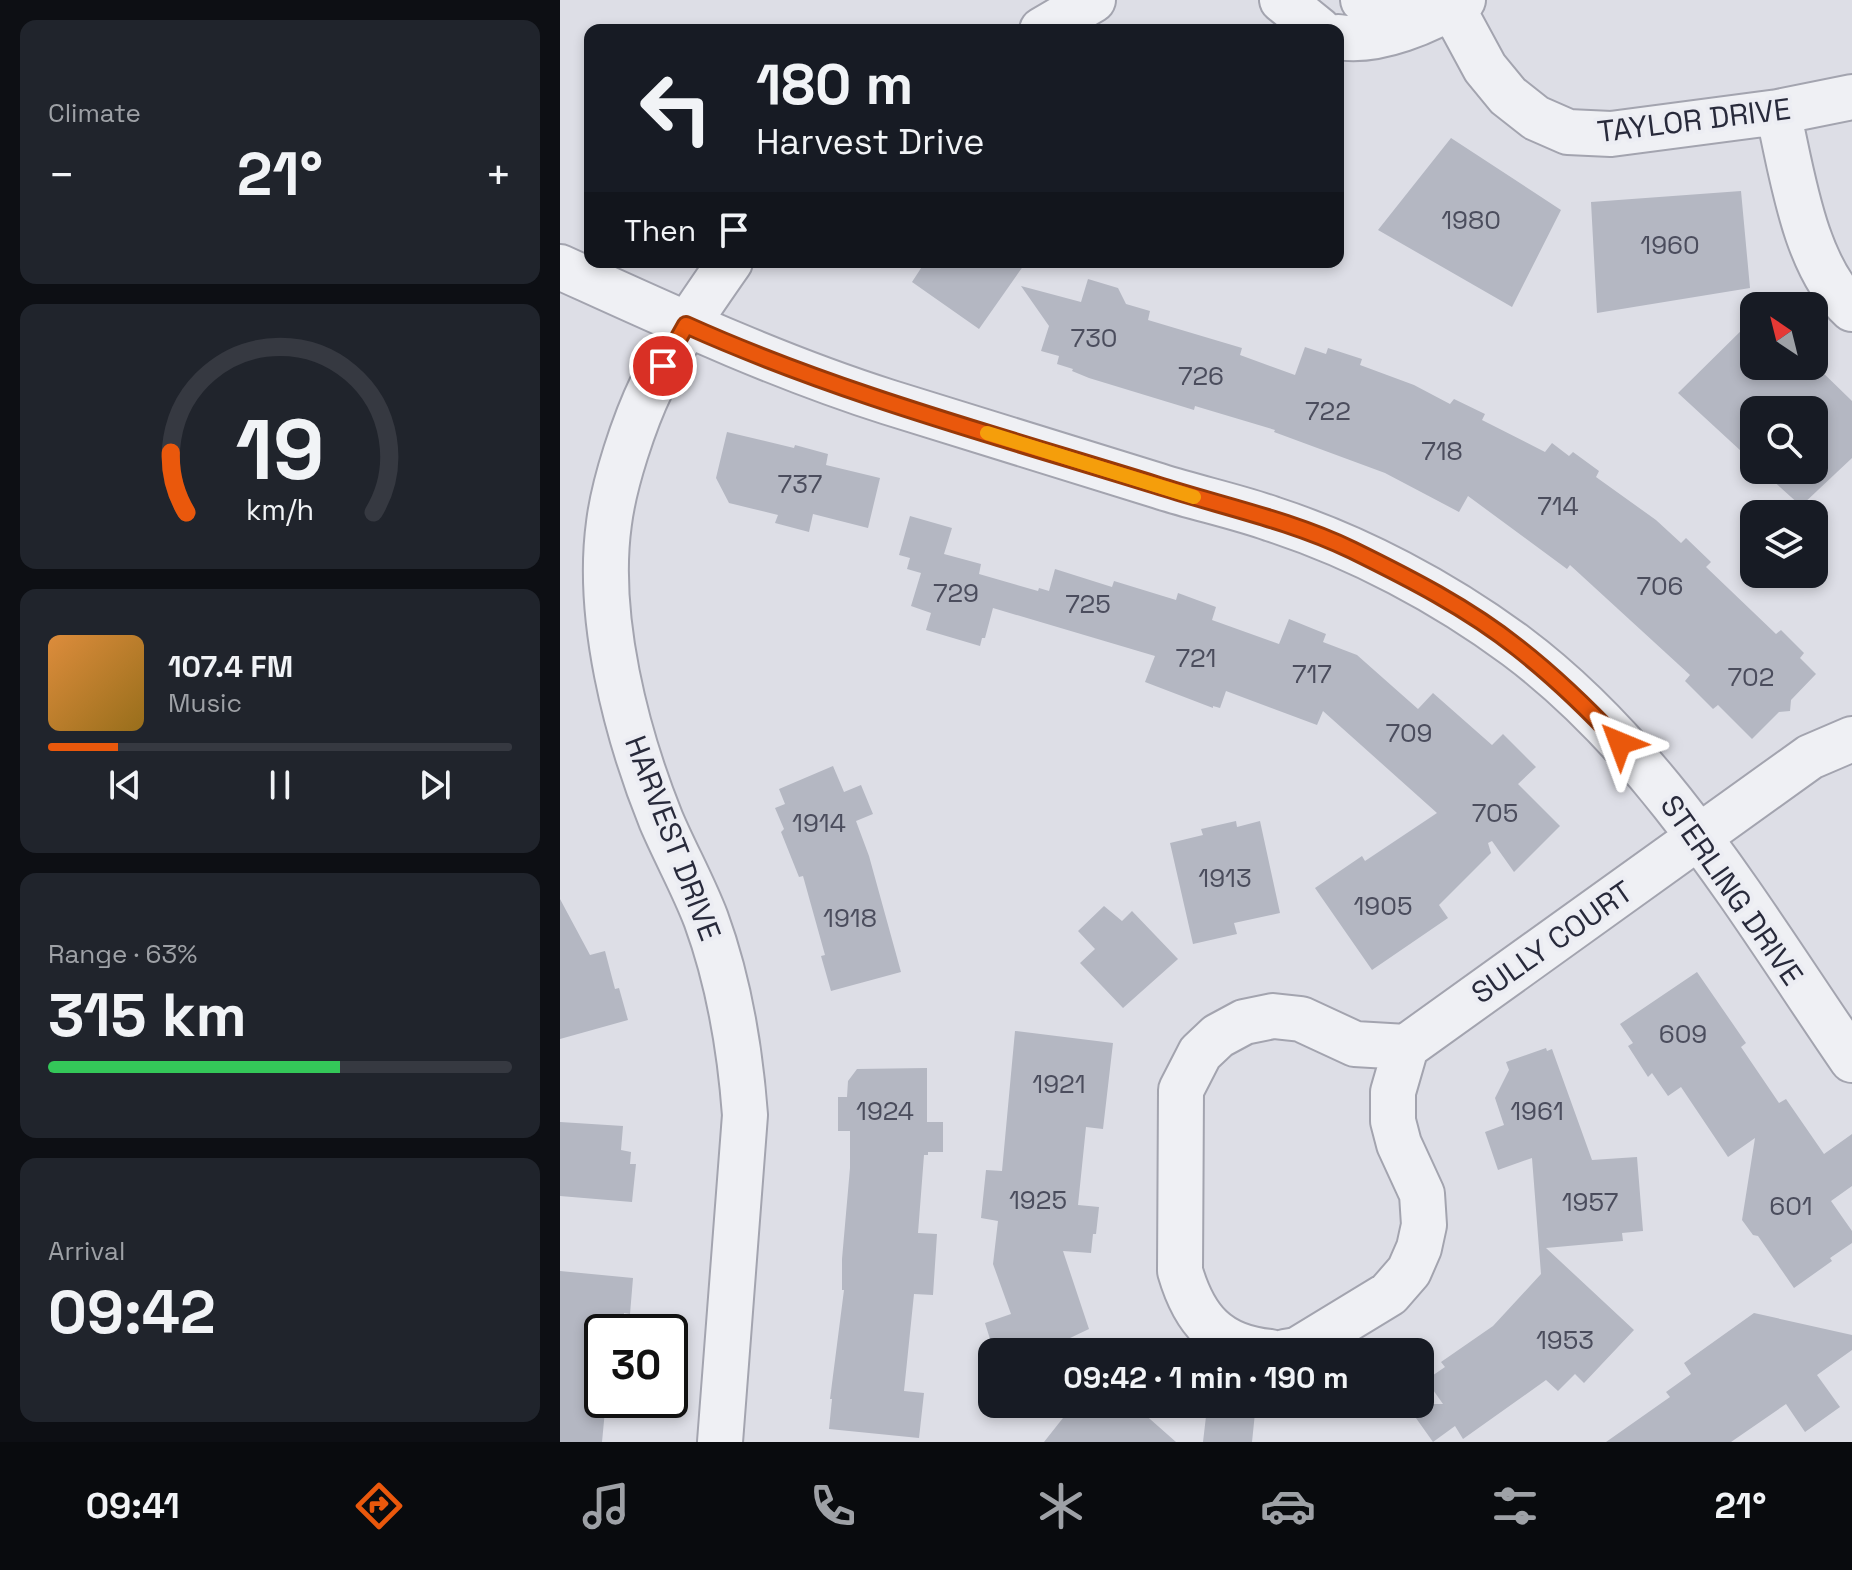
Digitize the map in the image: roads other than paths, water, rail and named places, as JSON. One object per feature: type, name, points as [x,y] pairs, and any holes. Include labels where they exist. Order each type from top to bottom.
[{"type":"street","points":[[1052,24],[1093,0]]},
{"type":"street","points":[[1282,0],[1312,24]]},
{"type":"street","points":[[1363,0],[1391,10],[1458,3]]},
{"type":"street","points":[[1344,38],[1377,37],[1458,3]]},
{"type":"street","name":"TAYLOR DRIVE","points":[[1458,3],[1485,68],[1508,96],[1536,118],[1568,132],[1611,134],[1778,112],[1852,97]]},
{"type":"street","points":[[1778,112],[1807,232],[1822,268],[1852,309]]},
{"type":"street","name":"STERLING DRIVE","points":[[560,267],[725,342],[881,400],[1192,497],[1272,518],[1349,548],[1451,602],[1517,647],[1580,701],[1641,764],[1698,837],[1852,1060]]},
{"type":"street","name":"HARVEST DRIVE","points":[[720,1442],[745,1115],[741,1069],[729,993],[706,919],[661,819],[634,741],[614,651],[607,587],[609,523],[626,454],[651,387],[686,325],[726,268]]},
{"type":"street","name":"SULLY COURT","points":[[1406,1047],[1810,757],[1852,739]]},
{"type":"street","points":[[1223,1338],[1205,1324],[1188,1299],[1180,1271],[1181,1090],[1200,1053],[1218,1036],[1244,1022],[1273,1016],[1301,1019],[1355,1044],[1406,1047],[1393,1092],[1393,1121],[1399,1144],[1422,1194],[1424,1225],[1419,1248],[1409,1271],[1389,1294],[1317,1338]]}]
